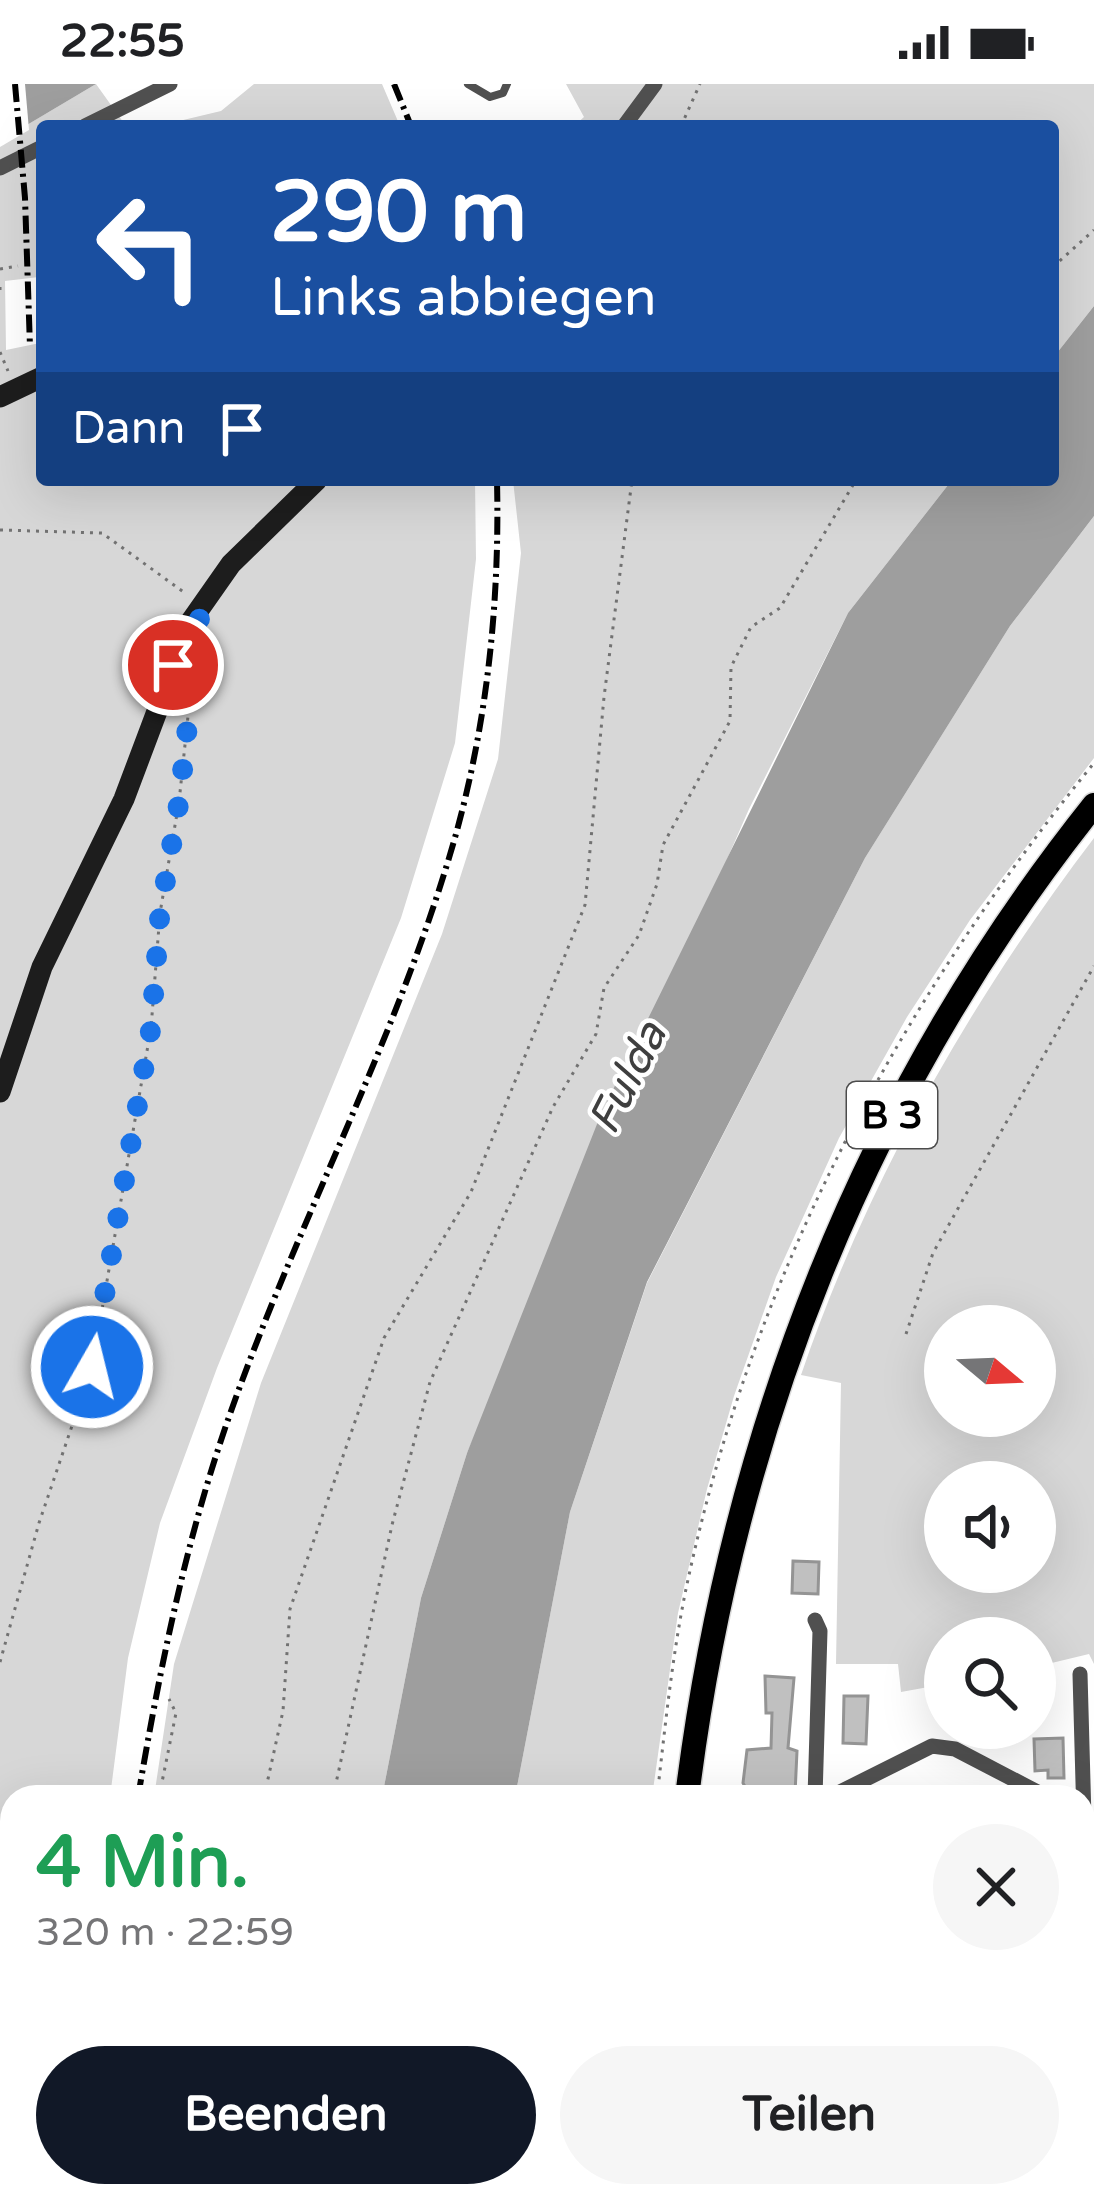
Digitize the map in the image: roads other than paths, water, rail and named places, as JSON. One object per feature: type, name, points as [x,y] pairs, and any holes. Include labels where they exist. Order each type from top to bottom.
[{"type":"main road","name":"B 3","points":[[689,1785],[713,1627],[753,1458],[820,1269],[908,1084],[995,940],[1094,805]]},
{"type":"street","points":[[97,120],[170,84]]},
{"type":"street","points":[[629,120],[656,84]]},
{"type":"street","points":[[0,168],[36,150]]},
{"type":"street","points":[[5,386],[36,378]]},
{"type":"street","points":[[0,1092],[42,968],[124,799],[201,605],[231,563],[311,486]]},
{"type":"street","points":[[814,1785],[820,1631],[815,1620]]},
{"type":"street","points":[[1084,1785],[1085,1680]]},
{"type":"street","points":[[854,1785],[932,1746],[956,1749],[1024,1785]]},
{"type":"lane","points":[[468,84],[490,97],[503,93],[508,84]]},
{"type":"water","points":[[0,84],[96,84],[0,141]]},
{"type":"water","name":"Fulda","points":[[1094,306],[1094,516],[1010,626],[865,858],[647,1282],[570,1512],[517,1785],[384,1785],[421,1598],[467,1453],[601,1114],[848,613],[947,486],[1059,486],[1059,350]]},
{"type":"railway","points":[[15,84],[30,347]]},
{"type":"railway","points":[[394,84],[409,120]]},
{"type":"railway","points":[[140,1785],[178,1596],[218,1449],[261,1332],[401,995],[462,812],[488,671],[497,486]]}]
